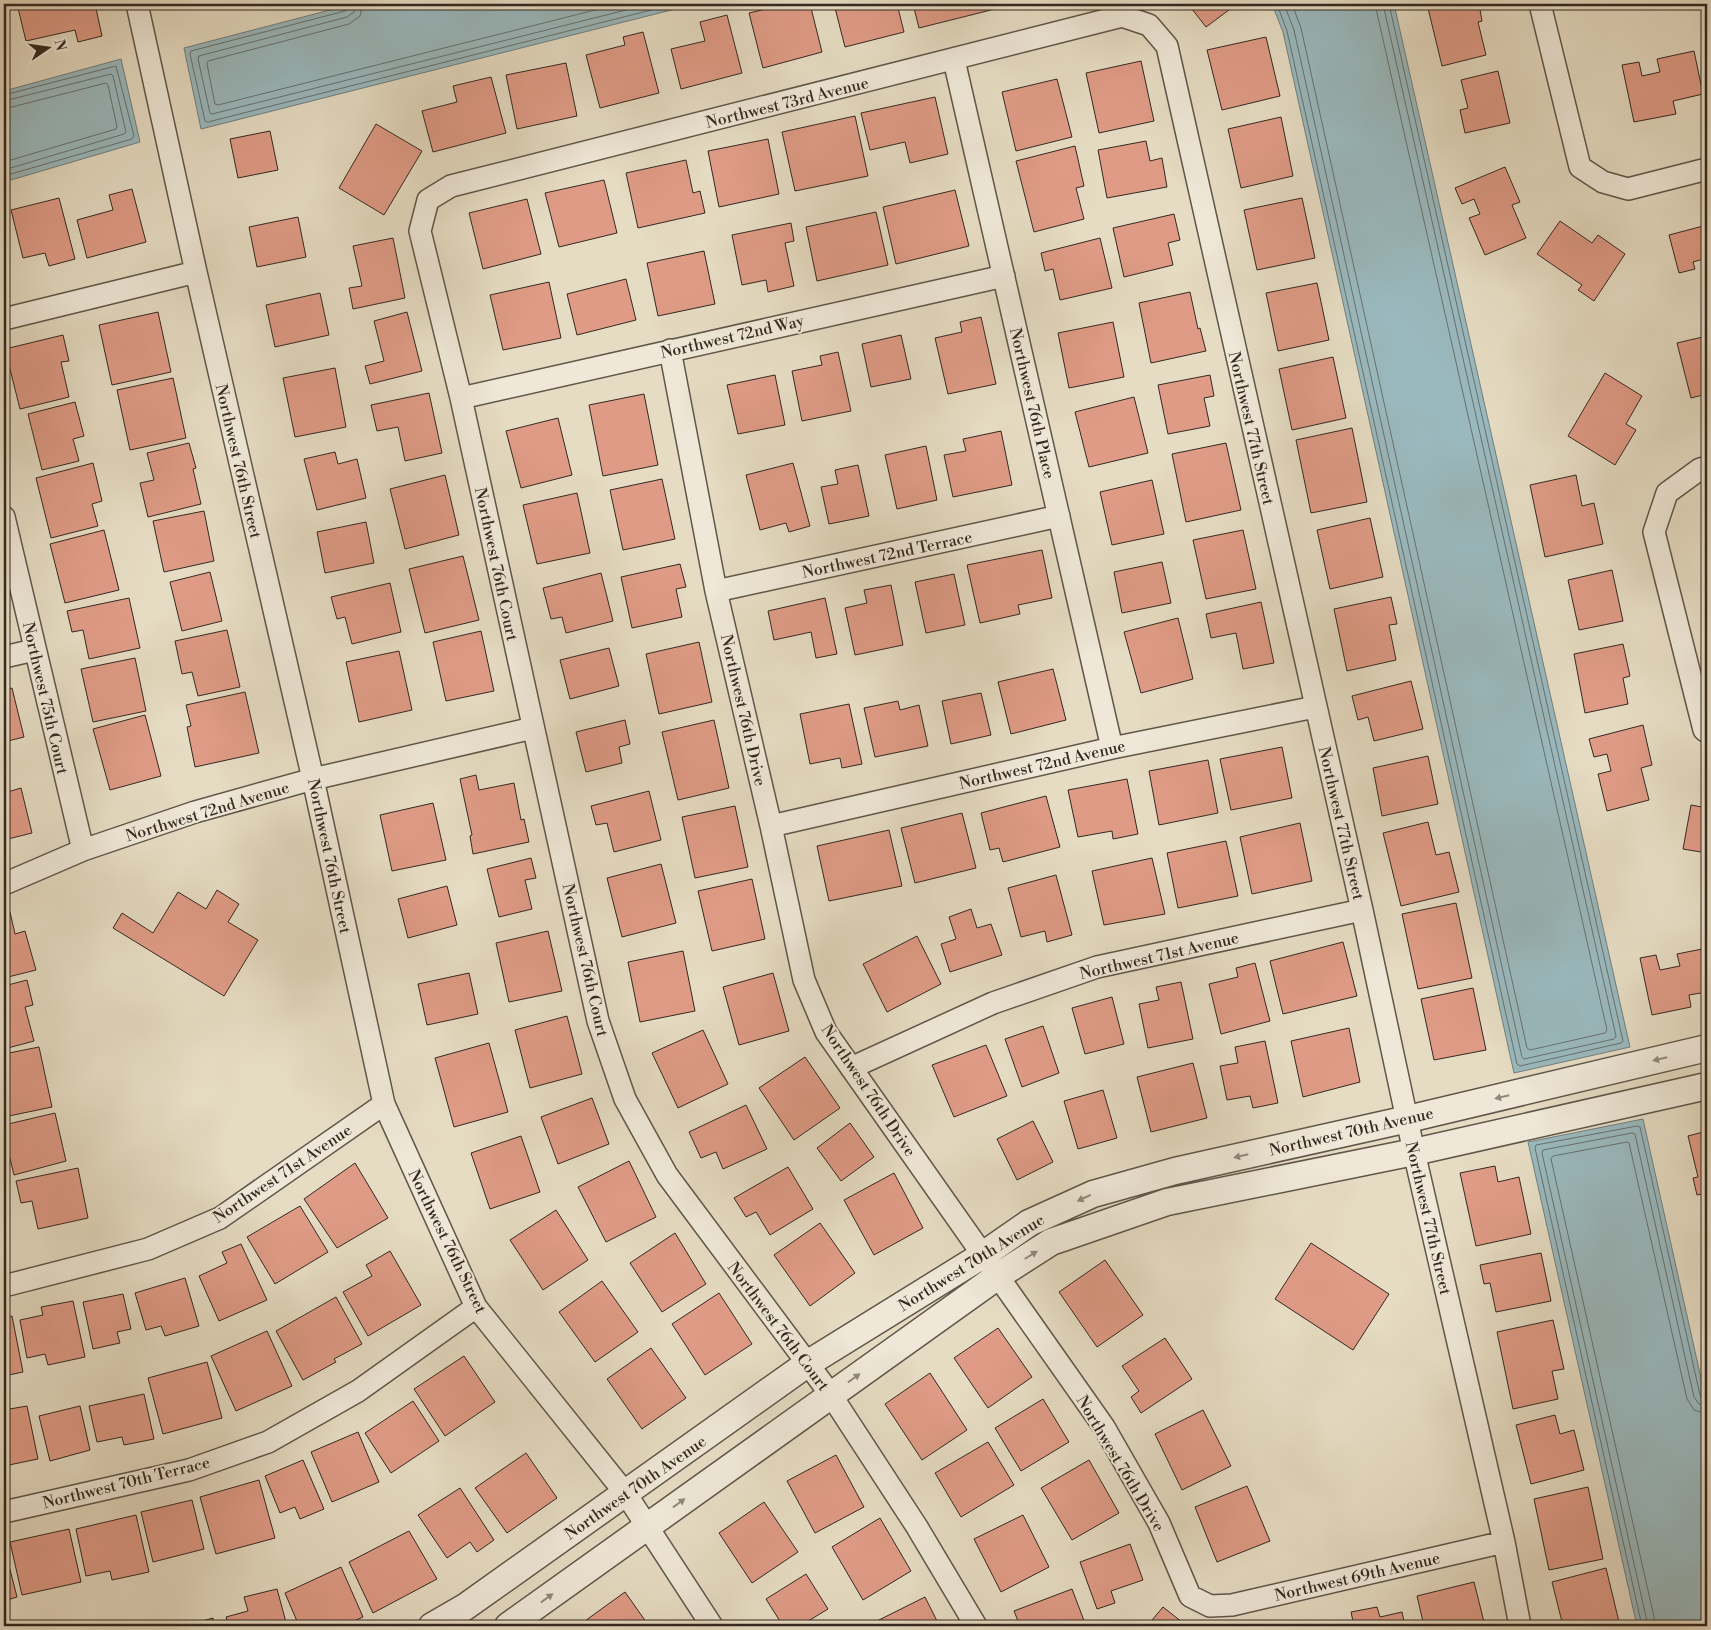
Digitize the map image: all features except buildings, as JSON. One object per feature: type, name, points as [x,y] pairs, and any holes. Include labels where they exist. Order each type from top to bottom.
[{"type":"street","name":"Northwest 76th Street","points":[[137,4],[196,272],[313,778],[384,1104],[476,1307],[626,1494],[712,1626]]},
{"type":"street","points":[[1540,4],[1580,167],[1603,182],[1628,189],[1707,169]]},
{"type":"street","name":"Northwest 73rd Avenue","points":[[428,200],[451,186],[1122,16],[1149,25]]},
{"type":"street","name":"Northwest 77th Street","points":[[1149,25],[1166,46],[1362,910],[1414,1152],[1504,1542],[1520,1626]]},
{"type":"street","name":"Northwest 76th Place","points":[[954,60],[1112,748]]},
{"type":"street","name":"Northwest 76th Court","points":[[428,200],[420,231],[461,398],[598,1021],[625,1099],[667,1175],[831,1395],[918,1527],[976,1626]]},
{"type":"street","points":[[4,319],[196,272]]},
{"type":"street","name":"Northwest 72nd Way","points":[[461,398],[1004,276]]},
{"type":"street","name":"Northwest 76th Drive","points":[[670,350],[716,591],[804,980],[826,1032],[1104,1427],[1159,1524],[1190,1596],[1210,1606]]},
{"type":"street","points":[[1707,467],[1700,469],[1667,493],[1654,532],[1704,730],[1707,732]]},
{"type":"street","name":"Northwest 72nd Terrace","points":[[716,591],[1058,516]]},
{"type":"street","name":"Northwest 75th Court","points":[[4,517],[34,650],[83,850]]},
{"type":"street","points":[[4,657],[34,650]]},
{"type":"street","name":"Northwest 72nd Avenue","points":[[770,826],[1112,748],[1315,707]]},
{"type":"street","name":"Northwest 72nd Avenue","points":[[4,884],[83,850],[195,812],[313,778],[533,728]]},
{"type":"street","name":"Northwest 71st Avenue","points":[[852,1068],[993,1003],[1097,967],[1362,910]]},
{"type":"street","name":"Northwest 70th Avenue","points":[[432,1626],[465,1607],[807,1364],[983,1255],[1029,1223],[1093,1194],[1174,1171],[1408,1119],[1707,1048]]},
{"type":"street","name":"Northwest 70th Avenue","points":[[508,1626],[998,1276],[1051,1242],[1167,1202],[1414,1152],[1707,1086]]},
{"type":"street","name":"Northwest 71st Avenue","points":[[4,1286],[148,1249],[220,1218],[384,1104]]},
{"type":"street","name":"Northwest 70th Terrace","points":[[4,1512],[189,1470],[268,1442],[358,1391],[476,1307]]},
{"type":"street","name":"Northwest 69th Avenue","points":[[1210,1606],[1232,1605],[1504,1542]]},
{"type":"water","points":[[353,4],[695,4],[201,129],[184,48]]},
{"type":"water","points":[[1272,4],[1394,4],[1630,1047],[1514,1073],[1283,32]]},
{"type":"water","points":[[121,59],[140,142],[4,182],[4,91]]},
{"type":"water","points":[[1643,1119],[1707,1405],[1707,1626],[1637,1626],[1528,1142]]}]
